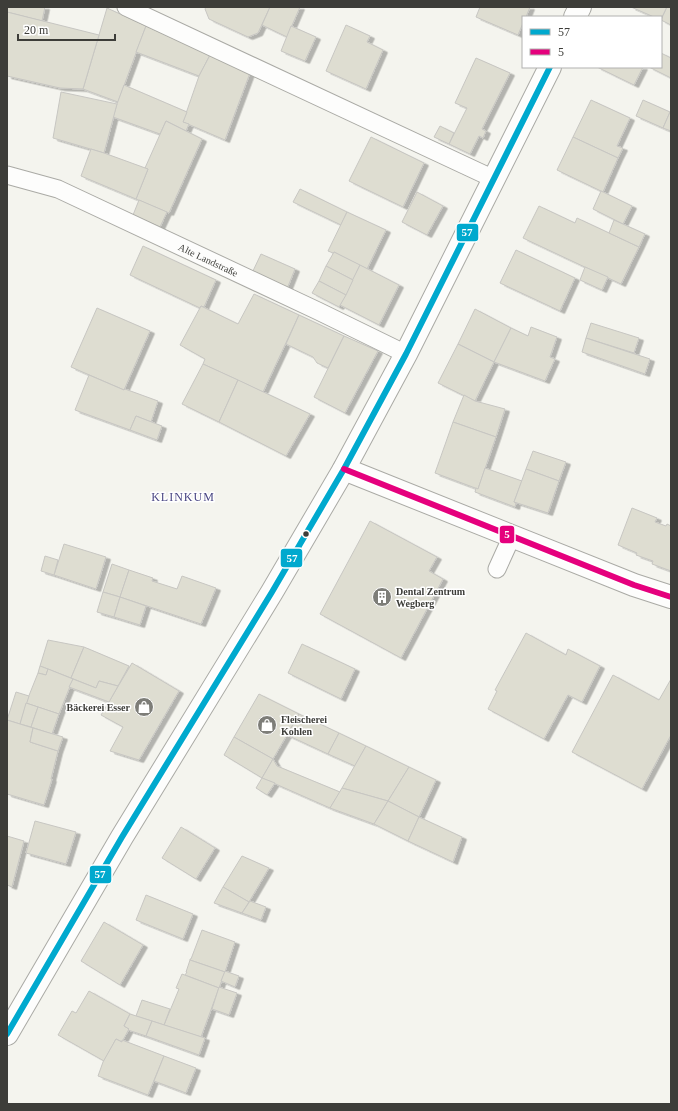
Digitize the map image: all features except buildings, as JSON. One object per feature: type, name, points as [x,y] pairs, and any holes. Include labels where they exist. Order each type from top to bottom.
[{"type":"main road","points":[[576,16],[580,7]]},
{"type":"main road","points":[[7,1034],[122,837],[272,592],[344,469],[406,354],[550,68]]},
{"type":"main road","points":[[344,469],[634,585],[671,597]]},
{"type":"lane","points":[[126,7],[494,179]]},
{"type":"lane","name":"Alte Landstraße","points":[[7,176],[58,189],[406,354]]},
{"type":"lane","points":[[497,569],[512,536]]},
{"type":"transit line","name":"57","points":[[7,1034],[122,837],[272,592],[344,469],[406,354],[549,68]]},
{"type":"transit line","name":"5","points":[[344,469],[634,585],[671,597]]},
{"type":"place","name":"Dental Zentrum Wegberg","points":[[382,597]]},
{"type":"place","name":"Bäckerei Esser","points":[[144,707]]},
{"type":"place","name":"Fleischerei Kohlen","points":[[267,725]]},
{"type":"district","name":"KLINKUM","points":[[183,497]]}]
